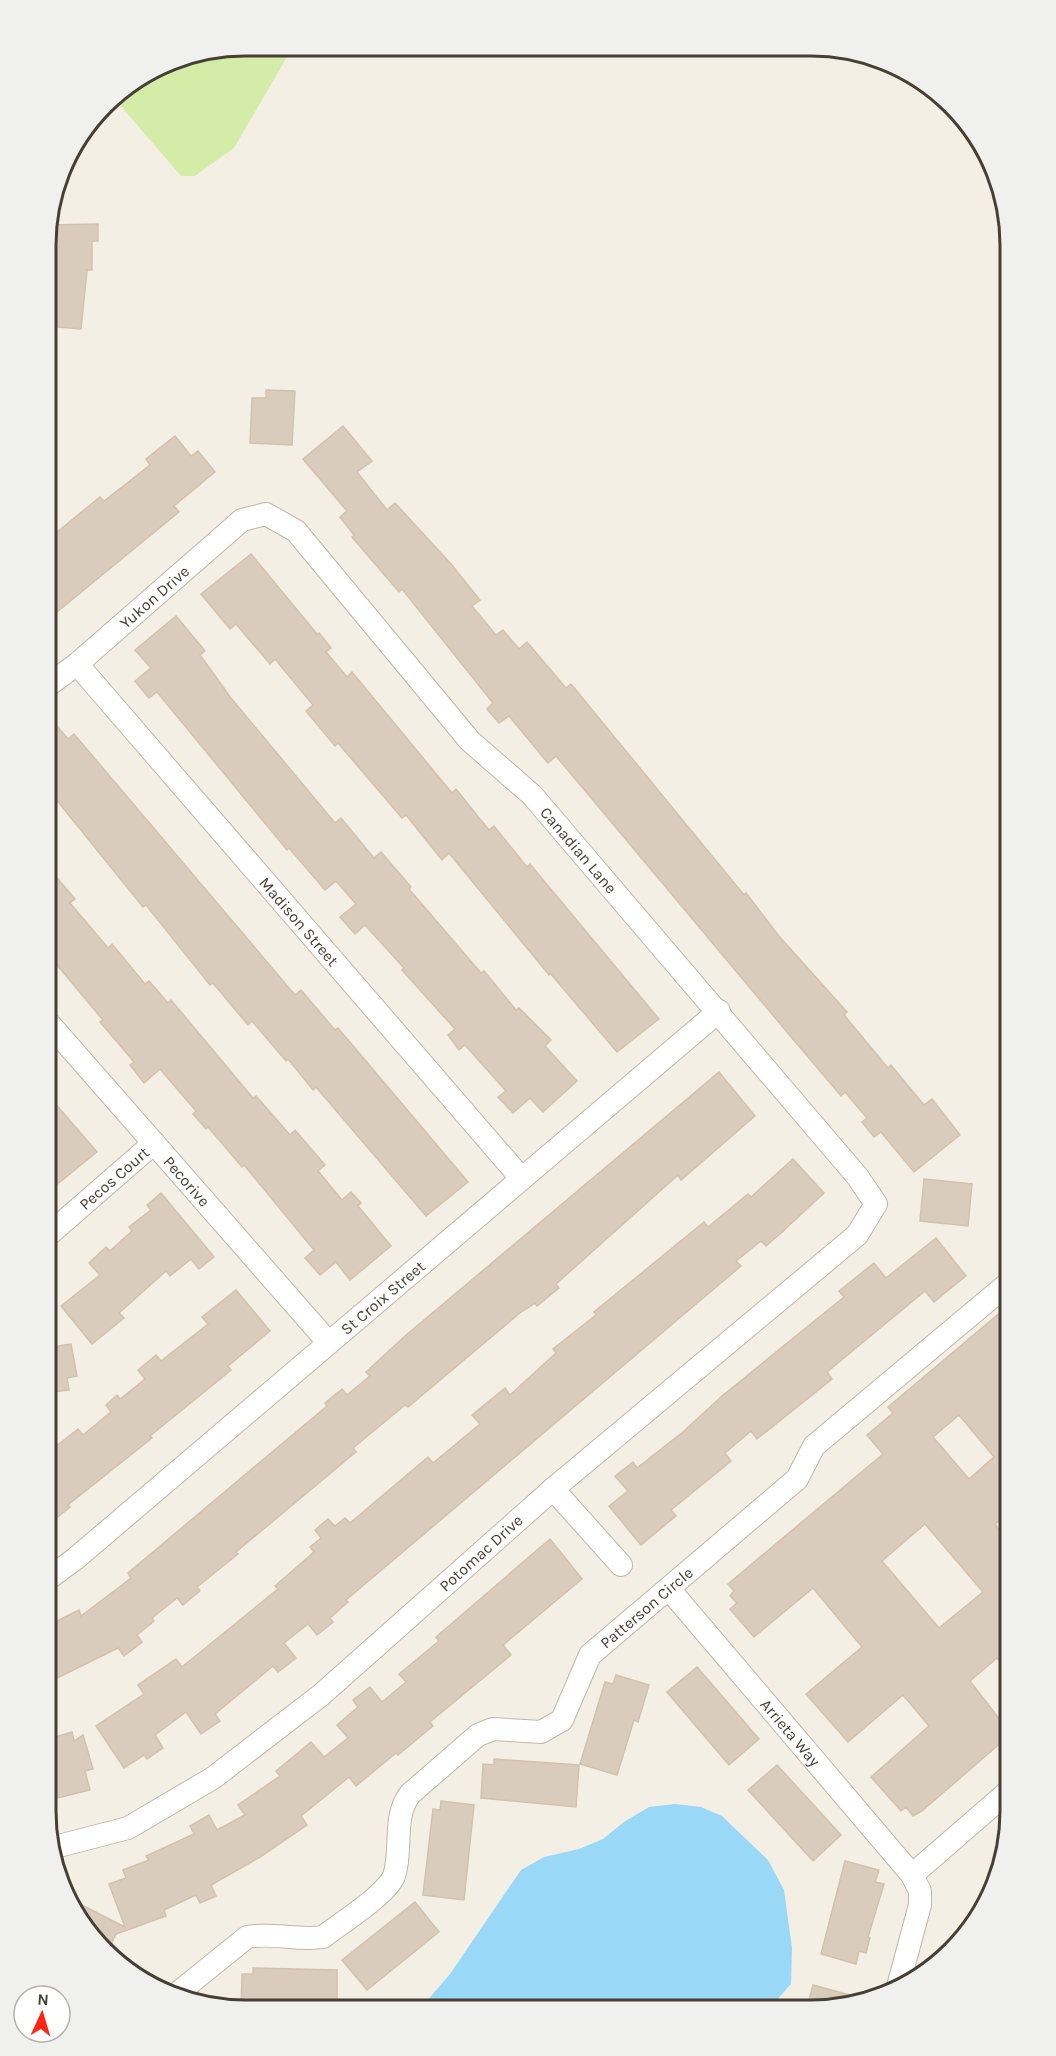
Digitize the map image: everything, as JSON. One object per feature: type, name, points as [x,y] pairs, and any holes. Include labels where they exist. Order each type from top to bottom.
[{"type":"street","name":"Yukon Drive","points":[[56,680],[77,664],[242,520],[266,514]]},
{"type":"street","name":"Canadian Lane","points":[[266,514],[296,531],[470,741],[532,795],[719,1011],[857,1176],[876,1204]]},
{"type":"street","name":"Madison Street","points":[[77,664],[521,1179]]},
{"type":"street","name":"St Croix Street","points":[[56,1573],[719,1011]]},
{"type":"street","name":"Pecorive","points":[[56,1031],[328,1341]]},
{"type":"street","name":"Pecos Court","points":[[56,1228],[154,1143]]},
{"type":"street","name":"Potomac Drive","points":[[59,1846],[128,1828],[213,1778],[321,1695],[553,1489],[857,1235],[876,1204]]},
{"type":"street","name":"Patterson Circle","points":[[182,1989],[247,1937],[259,1935],[311,1939],[323,1937],[388,1886],[396,1865],[402,1804],[410,1794],[478,1734],[492,1730],[529,1734],[541,1732],[562,1720],[590,1654],[797,1479],[814,1446],[1000,1290]]},
{"type":"street","points":[[553,1489],[621,1565]]},
{"type":"street","name":"Arrieta Way","points":[[669,1589],[912,1875]]},
{"type":"street","points":[[900,1978],[920,1905],[920,1891],[912,1875],[1000,1799]]},
{"type":"green space","points":[[288,56],[234,148],[195,176],[181,176],[118,104],[150,81],[196,62],[220,57]]},
{"type":"water","points":[[675,1804],[701,1807],[722,1816],[768,1860],[784,1890],[792,1948],[791,1984],[777,2000],[428,2000],[450,1974],[521,1870],[544,1857],[579,1849],[603,1839],[624,1822],[649,1807]]},
{"type":"building","points":[[98,224],[98,241],[92,241],[92,270],[87,270],[81,329],[56,327],[57,225]]},
{"type":"building","points":[[266,390],[295,391],[292,445],[250,443],[252,398],[266,398]]},
{"type":"building","points":[[343,426],[372,461],[357,472],[387,510],[395,503],[451,564],[480,600],[472,606],[496,635],[503,630],[519,649],[527,642],[566,688],[571,684],[744,895],[746,893],[778,935],[847,1012],[844,1015],[888,1068],[891,1065],[924,1105],[932,1099],[960,1135],[914,1172],[881,1132],[874,1137],[862,1122],[867,1118],[845,1092],[841,1096],[556,756],[548,763],[509,716],[499,723],[487,709],[493,703],[402,589],[399,592],[352,537],[354,535],[340,517],[347,511],[303,459]]},
{"type":"building","points":[[175,436],[191,456],[198,451],[215,472],[174,506],[179,512],[56,613],[56,533],[100,497],[104,501],[150,465],[146,459]]},
{"type":"building","points":[[251,554],[331,648],[326,652],[347,677],[352,672],[452,793],[456,789],[489,830],[494,826],[527,867],[530,864],[659,1019],[617,1052],[550,973],[549,975],[449,853],[442,860],[406,815],[402,818],[338,743],[335,746],[306,711],[313,705],[275,659],[270,664],[236,624],[230,629],[201,594]]},
{"type":"building","points":[[176,616],[205,651],[200,655],[231,698],[335,823],[341,818],[374,858],[381,852],[411,887],[409,889],[481,973],[484,971],[516,1010],[519,1008],[551,1040],[545,1046],[577,1081],[543,1112],[530,1098],[513,1113],[498,1097],[506,1091],[465,1045],[459,1050],[448,1035],[455,1029],[402,970],[404,968],[365,925],[355,934],[340,917],[356,904],[336,881],[325,890],[289,848],[287,850],[157,692],[149,698],[135,681],[151,668],[135,650]]},
{"type":"building","points":[[56,725],[68,739],[74,734],[295,995],[301,990],[335,1030],[338,1028],[468,1182],[426,1216],[316,1087],[313,1090],[288,1059],[286,1061],[252,1021],[248,1025],[213,983],[210,985],[146,905],[143,907],[56,799]]},
{"type":"building","points":[[56,877],[75,899],[70,903],[108,948],[112,944],[145,984],[149,981],[168,1003],[171,1000],[253,1098],[256,1096],[290,1135],[295,1130],[325,1165],[318,1171],[342,1200],[351,1192],[361,1203],[358,1206],[391,1246],[350,1280],[336,1262],[320,1275],[305,1258],[314,1250],[244,1165],[242,1167],[208,1127],[206,1129],[193,1114],[196,1111],[160,1069],[144,1083],[130,1065],[134,1062],[100,1022],[103,1020],[56,964]]},
{"type":"building","points":[[719,1072],[755,1116],[681,1180],[678,1175],[556,1284],[559,1288],[537,1306],[535,1303],[521,1312],[408,1407],[405,1405],[353,1448],[356,1452],[197,1587],[200,1591],[183,1605],[177,1598],[152,1618],[154,1621],[137,1635],[142,1642],[124,1656],[118,1648],[56,1679],[56,1622],[79,1610],[81,1616],[131,1578],[128,1573],[327,1406],[325,1403],[342,1389],[347,1395],[370,1376],[366,1372],[405,1336]]},
{"type":"building","points":[[56,1105],[97,1152],[56,1185]]},
{"type":"building","points":[[793,1159],[824,1193],[781,1233],[766,1246],[761,1241],[736,1261],[741,1266],[346,1600],[348,1602],[330,1618],[333,1622],[317,1635],[308,1624],[284,1643],[296,1658],[278,1672],[273,1666],[215,1714],[220,1721],[201,1734],[186,1712],[155,1735],[163,1748],[147,1759],[144,1755],[124,1768],[96,1726],[144,1694],[138,1685],[176,1659],[182,1667],[278,1589],[275,1586],[314,1552],[310,1547],[321,1538],[315,1530],[328,1519],[335,1526],[345,1518],[350,1523],[428,1457],[433,1463],[480,1424],[472,1415],[505,1388],[510,1395],[556,1353],[553,1349],[596,1315],[594,1312],[704,1222],[708,1227],[748,1194],[751,1197]]},
{"type":"building","points":[[924,1179],[972,1184],[968,1226],[920,1221]]},
{"type":"building","points":[[161,1193],[214,1257],[199,1269],[191,1259],[170,1276],[166,1271],[119,1313],[124,1318],[92,1344],[61,1306],[100,1275],[89,1263],[106,1247],[110,1251],[132,1231],[129,1227],[151,1210],[147,1205]]},
{"type":"building","points":[[936,1238],[966,1276],[934,1302],[925,1291],[827,1372],[832,1379],[757,1439],[751,1431],[725,1453],[731,1461],[671,1510],[676,1516],[641,1545],[609,1506],[628,1491],[615,1476],[633,1462],[637,1468],[684,1431],[722,1396],[844,1297],[839,1291],[874,1263],[886,1278]]},
{"type":"building","points":[[236,1290],[270,1331],[228,1366],[231,1370],[150,1436],[152,1438],[68,1505],[70,1507],[56,1519],[56,1446],[78,1429],[83,1435],[111,1412],[106,1405],[117,1395],[120,1399],[145,1379],[138,1370],[156,1355],[161,1361],[208,1324],[202,1317]]},
{"type":"building","points":[[1000,1313],[1000,1520],[995,1524],[1000,1531],[1000,1661],[997,1658],[970,1681],[1000,1720],[1000,1744],[922,1811],[913,1816],[906,1807],[901,1811],[871,1777],[929,1726],[903,1695],[848,1742],[806,1694],[862,1647],[813,1588],[754,1637],[730,1609],[737,1603],[730,1596],[734,1591],[728,1584],[883,1454],[867,1435],[893,1413],[888,1407]],"holes":[[[959,1415],[994,1457],[969,1479],[933,1437]],[[925,1524],[983,1592],[939,1628],[882,1561]]]},
{"type":"building","points":[[71,1344],[77,1376],[67,1378],[69,1390],[56,1392],[56,1346]]},
{"type":"building","points":[[550,1539],[582,1579],[503,1645],[511,1655],[430,1722],[433,1726],[398,1755],[396,1753],[356,1786],[349,1777],[301,1816],[307,1825],[260,1857],[211,1885],[216,1896],[200,1903],[196,1895],[164,1910],[166,1916],[116,1934],[111,1945],[95,1927],[80,1904],[125,1927],[109,1884],[126,1878],[123,1870],[149,1860],[146,1856],[194,1834],[190,1826],[209,1815],[217,1830],[245,1815],[238,1805],[280,1776],[276,1771],[311,1742],[324,1757],[348,1738],[337,1725],[358,1707],[353,1700],[370,1687],[382,1702],[406,1682],[399,1674],[439,1641],[436,1637]]},
{"type":"building","points":[[697,1667],[759,1739],[729,1765],[667,1692]]},
{"type":"building","points":[[616,1675],[649,1685],[638,1722],[634,1720],[617,1775],[580,1764],[605,1682],[613,1684]]},
{"type":"building","points":[[72,1732],[74,1741],[83,1735],[93,1769],[85,1771],[90,1790],[56,1798],[56,1737]]},
{"type":"building","points":[[494,1759],[579,1765],[576,1807],[481,1798],[483,1764],[494,1765]]},
{"type":"building","points":[[777,1765],[841,1835],[813,1861],[748,1790]]},
{"type":"building","points":[[441,1801],[474,1805],[464,1900],[423,1895],[433,1809],[440,1810]]},
{"type":"building","points":[[845,1861],[879,1870],[875,1882],[884,1884],[868,1937],[870,1938],[866,1953],[859,1951],[856,1964],[821,1954]]},
{"type":"building","points":[[415,1902],[439,1932],[367,1990],[342,1960]]},
{"type":"building","points":[[253,1968],[337,1970],[337,2000],[241,2000],[242,1974],[253,1974]]},
{"type":"building","points":[[813,1985],[852,1996],[836,1999],[809,2000]]}]
